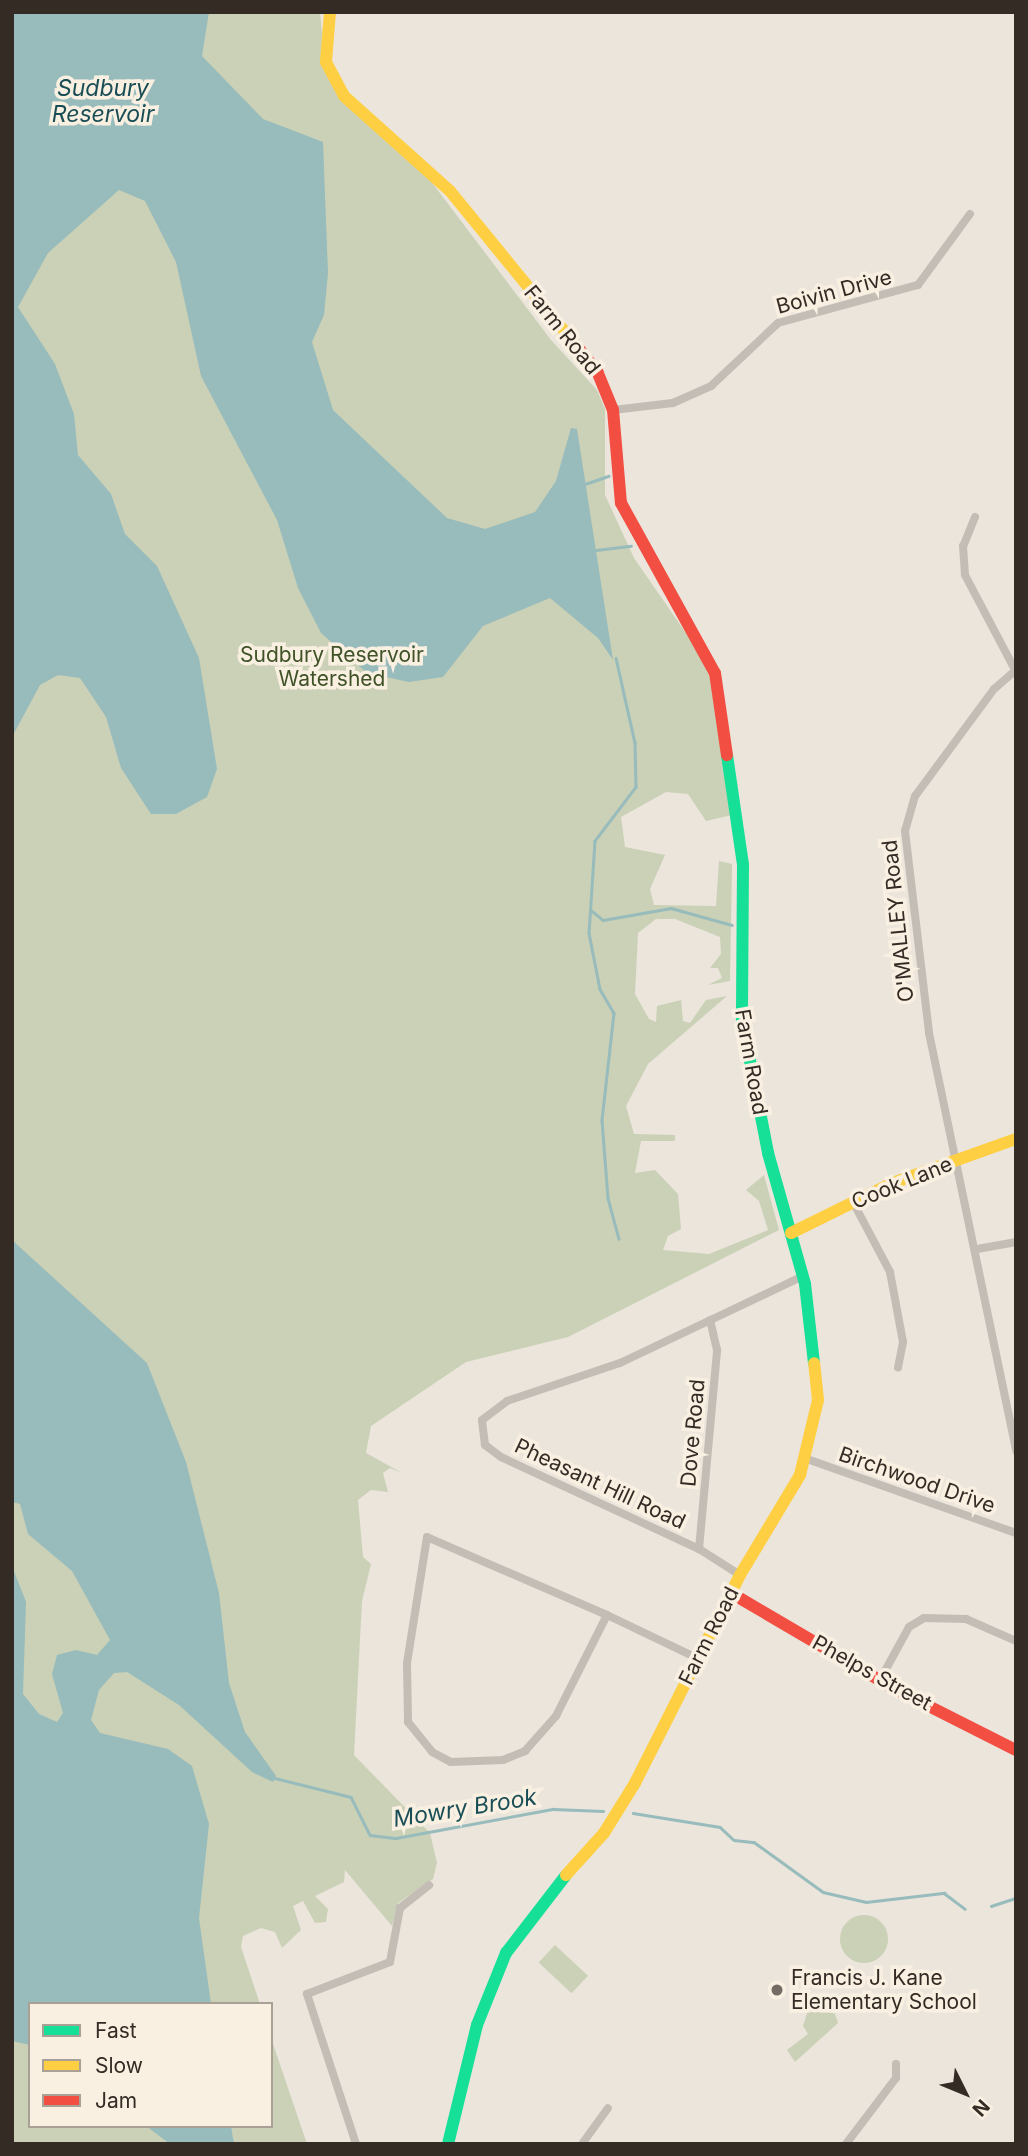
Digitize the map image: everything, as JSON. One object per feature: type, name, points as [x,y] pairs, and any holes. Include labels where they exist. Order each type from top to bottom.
[{"type":"street","name":"Farm Road","points":[[330,12],[324,43],[334,83],[462,205],[586,355],[612,411],[621,503],[646,556],[700,637],[721,691],[743,865],[737,962],[742,1020],[803,1276],[818,1400],[807,1459],[740,1575],[615,1817],[506,1953],[480,2016],[448,2144]]},
{"type":"street","name":"Boivin Drive","points":[[612,411],[673,403],[712,386],[778,323],[918,285],[970,214]]},
{"type":"street","points":[[975,517],[963,546],[965,575],[1015,670]]},
{"type":"street","name":"O'MALLEY Road","points":[[1015,670],[994,689],[915,796],[906,824],[929,1033],[960,1160],[1016,1451]]},
{"type":"street","name":"Cook Lane","points":[[791,1233],[853,1202],[1016,1139]]},
{"type":"street","points":[[853,1202],[890,1272],[903,1342],[898,1368]]},
{"type":"street","points":[[977,1249],[1016,1242]]},
{"type":"street","name":"Pheasant Hill Road","points":[[740,1575],[699,1549],[501,1457],[480,1435],[482,1420],[507,1401],[589,1375],[803,1276]]},
{"type":"street","name":"Dove Road","points":[[699,1549],[717,1350],[710,1320]]},
{"type":"street","name":"Birchwood Drive","points":[[807,1459],[1016,1533]]},
{"type":"street","points":[[607,1615],[556,1716],[525,1751],[503,1760],[451,1762],[432,1752],[408,1722],[407,1662],[427,1537],[607,1615],[697,1658]]},
{"type":"street","name":"Phelps Street","points":[[731,1593],[880,1680],[1016,1750]]},
{"type":"street","points":[[880,1680],[909,1627],[924,1618],[966,1619],[1016,1641]]},
{"type":"street","points":[[356,2144],[307,1994],[390,1962],[400,1908],[429,1885]]},
{"type":"street","points":[[846,2144],[896,2078],[896,2064]]},
{"type":"street","points":[[582,2144],[608,2108]]},
{"type":"green space","name":"Sudbury Reservoir Watershed","points":[[12,12],[320,12],[326,73],[430,180],[551,340],[597,390],[605,409],[605,495],[634,558],[699,652],[712,683],[732,815],[706,821],[688,794],[666,792],[621,817],[625,847],[665,855],[650,889],[654,905],[716,906],[719,861],[732,864],[730,981],[708,985],[722,978],[718,968],[710,968],[721,954],[720,937],[675,919],[656,919],[638,933],[635,994],[649,1019],[656,1022],[657,1006],[681,1000],[683,1021],[690,1023],[706,1000],[727,996],[648,1064],[626,1106],[634,1134],[675,1135],[675,1141],[641,1141],[635,1173],[655,1170],[678,1194],[681,1229],[668,1236],[663,1250],[709,1254],[768,1230],[759,1201],[746,1190],[764,1175],[779,1230],[568,1337],[466,1362],[371,1426],[366,1453],[402,1473],[390,1468],[383,1473],[388,1492],[371,1490],[358,1500],[363,1557],[371,1564],[362,1601],[354,1755],[430,1833],[437,1863],[433,1879],[398,1903],[392,1926],[345,1870],[344,1882],[315,1896],[328,1909],[326,1922],[315,1923],[303,1901],[293,1906],[301,1930],[282,1948],[275,1932],[261,1928],[243,1936],[241,1947],[259,2002],[28,2002],[28,2128],[273,2128],[273,2044],[307,2144],[12,2144]]},
{"type":"green space","points":[[864,1915],[881,1922],[888,1939],[881,1956],[864,1963],[847,1956],[840,1939],[847,1922]]},
{"type":"green space","points":[[555,1945],[588,1976],[572,1993],[539,1963]]},
{"type":"green space","points":[[810,2004],[835,2014],[838,2023],[795,2062],[787,2050],[808,2034],[803,2026]]},
{"type":"water","name":"Sudbury Reservoir","points":[[12,12],[209,12],[202,56],[263,119],[323,142],[328,273],[324,315],[312,342],[333,410],[447,518],[485,529],[535,512],[556,481],[571,428],[577,429],[613,660],[598,638],[550,598],[483,626],[443,677],[409,682],[367,673],[321,633],[298,588],[277,520],[201,376],[176,262],[145,201],[119,190],[48,253],[18,307],[55,364],[74,414],[78,455],[111,494],[125,534],[157,566],[199,658],[217,769],[207,797],[176,814],[151,814],[121,768],[106,717],[80,678],[58,675],[40,685],[12,737]]},
{"type":"water","points":[[12,1240],[147,1363],[186,1462],[219,1593],[229,1683],[245,1732],[276,1776],[273,1782],[252,1772],[179,1705],[127,1672],[114,1673],[99,1690],[91,1720],[100,1733],[168,1749],[192,1766],[209,1824],[199,1918],[211,2002],[28,2002],[28,2045],[12,2041],[12,1566],[26,1602],[23,1694],[39,1714],[57,1722],[63,1713],[52,1674],[57,1655],[76,1650],[97,1655],[110,1640],[72,1571],[28,1534],[20,1504],[12,1502]]},
{"type":"water","points":[[149,2128],[231,2128],[234,2144],[170,2144]]},
{"type":"waterway","points":[[582,485],[608,476]]},
{"type":"waterway","points":[[596,550],[631,546]]},
{"type":"waterway","points":[[616,658],[635,743],[636,787],[595,841],[589,933],[600,989],[614,1013],[602,1120],[608,1198],[619,1239]]},
{"type":"waterway","points":[[592,911],[603,920],[671,908],[732,925]]},
{"type":"waterway","name":"Mowry Brook","points":[[275,1778],[351,1797],[370,1835],[396,1838],[553,1809],[603,1811]]},
{"type":"waterway","name":"Mowry Brook","points":[[633,1813],[720,1827],[734,1840],[754,1842],[823,1892],[866,1902],[944,1893],[965,1909]]},
{"type":"waterway","name":"Mowry Brook","points":[[991,1906],[1016,1898]]},
{"type":"traffic: fast","points":[[727,755],[743,865],[742,1020],[768,1153],[805,1284],[814,1363]]},
{"type":"traffic: fast","points":[[448,2144],[477,2025],[506,1953],[566,1875]]},
{"type":"traffic: slow","points":[[330,12],[326,62],[344,96],[450,191],[570,338]]},
{"type":"traffic: slow","points":[[791,1233],[890,1184],[1016,1139]]},
{"type":"traffic: slow","points":[[566,1875],[604,1833],[635,1783],[740,1575],[800,1475],[818,1400],[814,1363]]},
{"type":"traffic: jam","points":[[570,338],[597,371],[613,410],[621,503],[715,673],[727,755]]},
{"type":"traffic: jam","points":[[731,1593],[893,1688],[1016,1750]]},
{"type":"place","name":"Francis J. Kane Elementary School","points":[[777,1990]]}]
